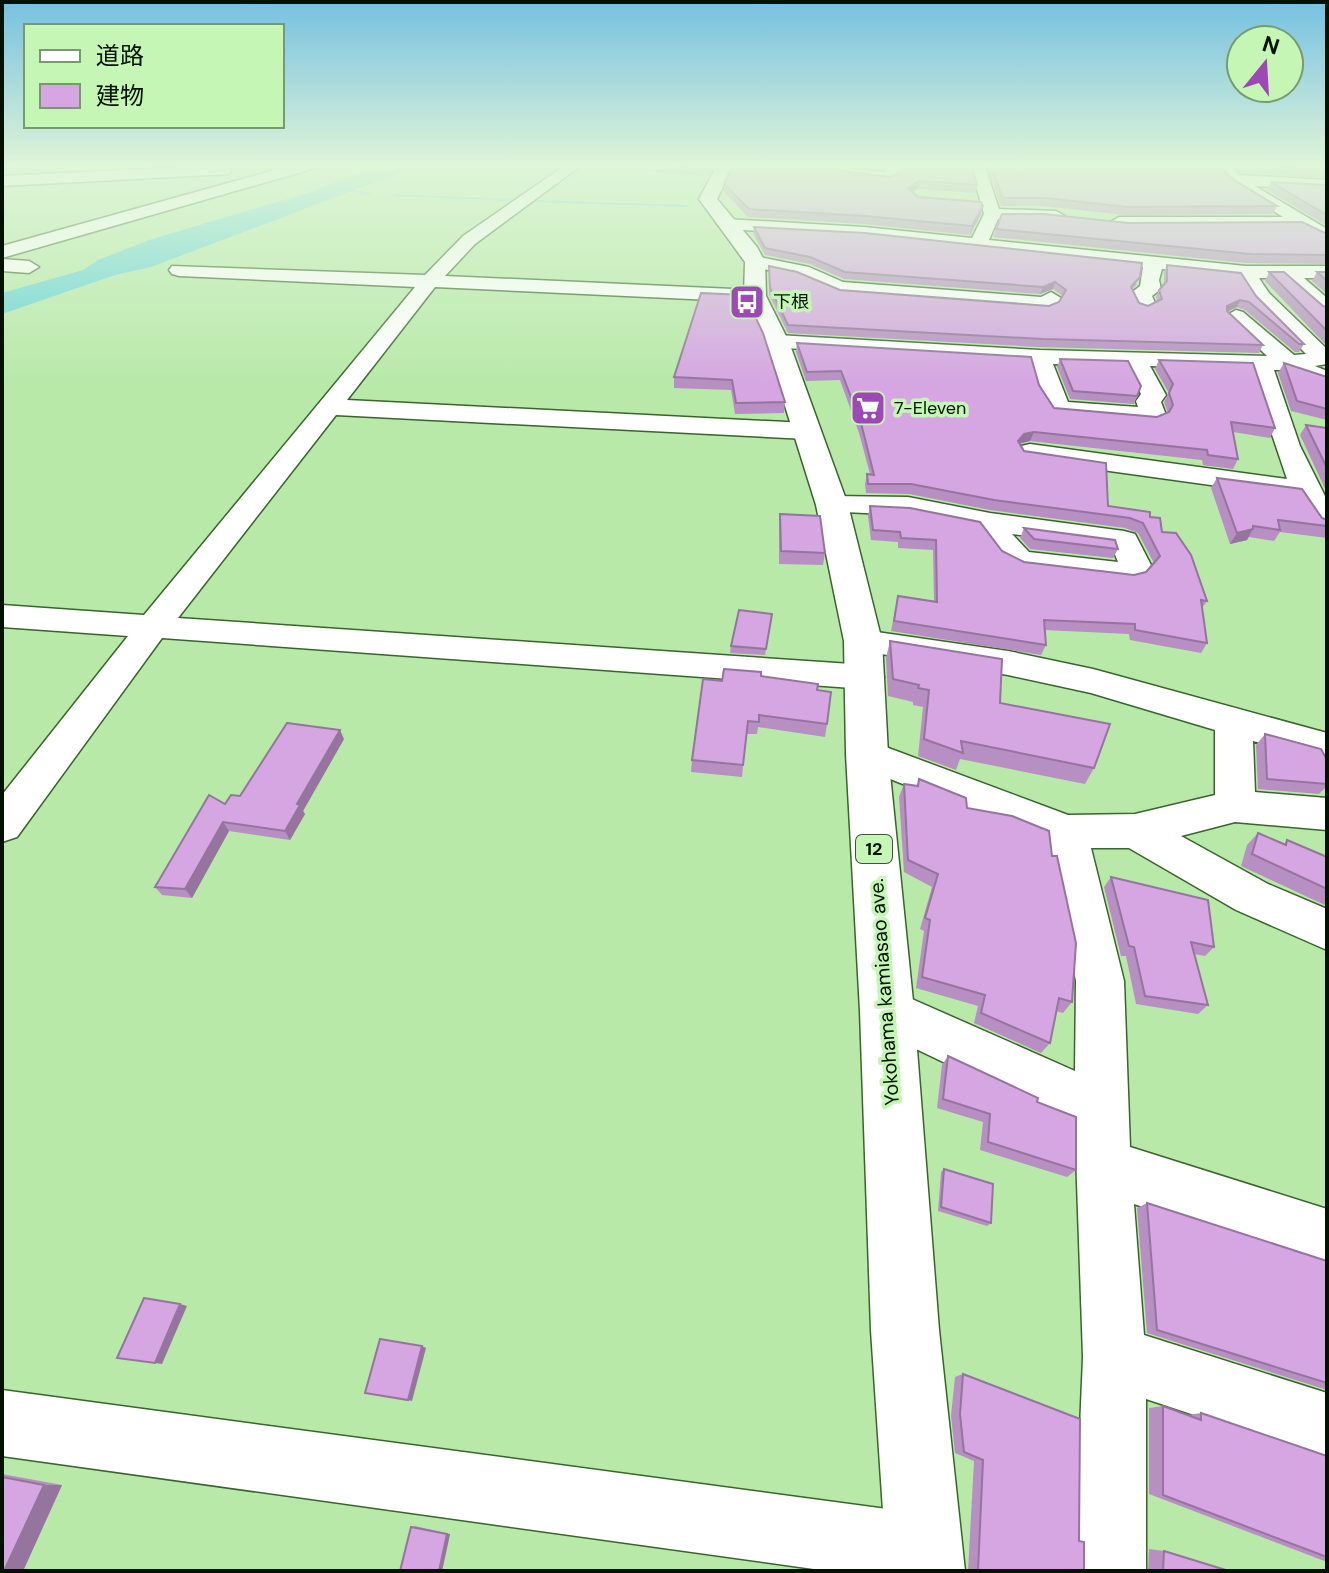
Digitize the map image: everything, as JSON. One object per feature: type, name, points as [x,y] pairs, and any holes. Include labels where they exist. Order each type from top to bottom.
[{"type":"main road","points":[[2,252],[54,237]]},
{"type":"main road","name":"Yokohama kamiasao ave.","points":[[738,237],[750,251],[755,279],[832,505],[864,659],[867,754],[887,1011],[905,1330],[925,1560]]},
{"type":"street","points":[[2,825],[153,627],[428,283],[473,237]]},
{"type":"street","points":[[915,237],[1152,271]]},
{"type":"street","points":[[971,268],[978,237]]},
{"type":"street","points":[[2,265],[29,267]]},
{"type":"street","points":[[960,304],[968,280],[1035,289],[1040,274],[1071,269],[1327,272]]},
{"type":"street","points":[[179,270],[428,283],[755,279],[802,271],[839,288],[956,299],[960,304]]},
{"type":"street","points":[[1146,305],[1141,293],[1151,289],[1152,271]]},
{"type":"street","points":[[777,342],[940,343],[1040,357],[1135,360],[1289,363],[1323,358],[1261,297],[1246,272]]},
{"type":"street","points":[[1287,273],[1327,309]]},
{"type":"street","points":[[960,304],[1047,304],[1051,298]]},
{"type":"street","points":[[1236,316],[1289,363],[1327,380]]},
{"type":"street","points":[[1040,357],[1050,393],[1060,409],[1153,415],[1148,401],[1154,395],[1135,360]]},
{"type":"street","points":[[1260,363],[1290,422],[1308,490],[1327,521]]},
{"type":"street","points":[[330,407],[806,431]]},
{"type":"street","points":[[1030,452],[1308,490]]},
{"type":"street","points":[[832,505],[908,506],[990,522]]},
{"type":"street","points":[[2,616],[153,627],[1008,663],[1093,681],[1234,721],[1325,755]]},
{"type":"street","points":[[1234,721],[1235,806]]},
{"type":"street","points":[[867,754],[1066,832],[1135,831],[1235,806],[1327,814]]},
{"type":"street","points":[[1135,831],[1252,897],[1327,930]]},
{"type":"street","points":[[1066,832],[1100,981],[1101,1110],[1114,1357],[1110,1571]]},
{"type":"street","points":[[887,1011],[1101,1110]]},
{"type":"street","points":[[1105,1167],[1327,1238]]},
{"type":"street","points":[[1114,1357],[1327,1426]]},
{"type":"street","points":[[2,1423],[925,1560]]},
{"type":"water","points":[[229,237],[151,267],[115,275],[2,314],[2,293],[83,270],[98,260],[149,240]]},
{"type":"building","points":[[759,237],[906,237],[1142,263],[1140,277],[1131,287],[1139,303],[1148,306],[1162,299],[1159,290],[1167,281],[1167,265],[1241,273],[1256,296],[1304,344],[1299,344],[1249,302],[1240,300],[1227,306],[1227,311],[1263,345],[1043,339],[788,325],[770,288],[769,266],[797,272],[840,290],[1049,306],[1059,302],[1066,290],[1055,282],[1043,287],[845,272],[810,257],[765,248]]},
{"type":"building","points":[[1081,237],[1327,237],[1327,255],[1250,254]]},
{"type":"building","points":[[1269,272],[1284,272],[1327,307],[1327,331]]},
{"type":"building","points":[[1317,272],[1327,272],[1327,281]]},
{"type":"building","points":[[701,293],[745,295],[763,333],[785,402],[736,403],[732,380],[674,377]]},
{"type":"building","points":[[797,343],[1031,357],[1039,385],[1054,408],[1157,417],[1169,412],[1173,405],[1169,393],[1173,384],[1159,360],[1253,363],[1275,428],[1231,422],[1238,459],[1208,455],[1207,450],[1034,432],[1024,434],[1018,441],[1024,451],[1106,463],[1108,506],[1150,512],[1150,517],[1160,518],[1162,532],[1176,533],[1191,555],[1207,601],[1201,600],[1207,643],[1135,630],[1135,624],[1044,620],[1046,645],[894,621],[898,596],[937,602],[936,540],[901,538],[900,532],[873,530],[870,506],[910,508],[980,522],[1002,551],[1024,562],[1134,575],[1146,572],[1160,556],[1143,523],[1130,518],[994,500],[911,484],[868,484],[867,474],[874,475],[861,423],[841,371],[807,372]]},
{"type":"building","points":[[1060,359],[1128,361],[1141,386],[1137,396],[1073,391]]},
{"type":"building","points":[[1284,363],[1327,377],[1327,409],[1297,401]]},
{"type":"building","points":[[1306,425],[1327,428],[1327,468]]},
{"type":"building","points":[[1217,478],[1302,489],[1322,518],[1327,520],[1327,526],[1278,520],[1280,530],[1253,526],[1253,529],[1237,533]]},
{"type":"building","points":[[780,514],[820,516],[825,553],[781,551]]},
{"type":"building","points":[[1024,528],[1115,540],[1118,549],[1034,539]]},
{"type":"building","points":[[739,610],[772,614],[766,649],[731,646]]},
{"type":"building","points":[[890,641],[1002,659],[1000,703],[1110,724],[1094,768],[961,741],[963,753],[924,739],[929,690],[893,679]]},
{"type":"building","points":[[724,669],[761,672],[761,676],[818,684],[817,690],[831,692],[827,724],[759,715],[759,722],[748,721],[743,765],[692,760],[703,679],[722,681]]},
{"type":"building","points":[[287,723],[340,730],[285,831],[223,822],[185,889],[155,887],[209,795],[225,804],[231,795],[240,796]]},
{"type":"building","points":[[1265,734],[1321,749],[1326,758],[1327,784],[1267,779]]},
{"type":"building","points":[[919,779],[966,798],[967,808],[1012,816],[1049,831],[1052,856],[1057,856],[1076,943],[1072,1002],[1059,998],[1050,1043],[981,1013],[985,995],[922,977],[930,920],[925,918],[938,874],[908,860],[904,784],[918,786]]},
{"type":"building","points":[[1258,833],[1286,845],[1287,840],[1327,857],[1327,889],[1252,854]]},
{"type":"building","points":[[1111,877],[1208,900],[1214,947],[1191,942],[1208,1005],[1145,996],[1134,947],[1129,946]]},
{"type":"building","points":[[948,1056],[1038,1098],[1037,1102],[1076,1117],[1076,1170],[988,1142],[990,1114],[943,1099]]},
{"type":"building","points":[[944,1169],[993,1184],[991,1223],[941,1207]]},
{"type":"building","points":[[1147,1203],[1327,1261],[1327,1383],[1157,1330]]},
{"type":"building","points":[[144,1298],[180,1304],[155,1363],[117,1358]]},
{"type":"building","points":[[380,1339],[422,1346],[408,1400],[365,1393]]},
{"type":"building","points":[[963,1374],[1080,1419],[1079,1541],[1084,1542],[1084,1571],[978,1571],[983,1460],[964,1452],[960,1414]]},
{"type":"building","points":[[1163,1406],[1201,1420],[1201,1413],[1327,1456],[1327,1557],[1163,1495]]},
{"type":"building","points":[[2,1477],[44,1485],[4,1571],[2,1571]]},
{"type":"building","points":[[411,1527],[447,1534],[439,1571],[400,1571]]},
{"type":"building","points":[[1164,1551],[1229,1571],[1163,1571]]},
{"type":"place","name":"下根","points":[[747,302]]},
{"type":"place","name":"7-Eleven","points":[[868,408]]}]
